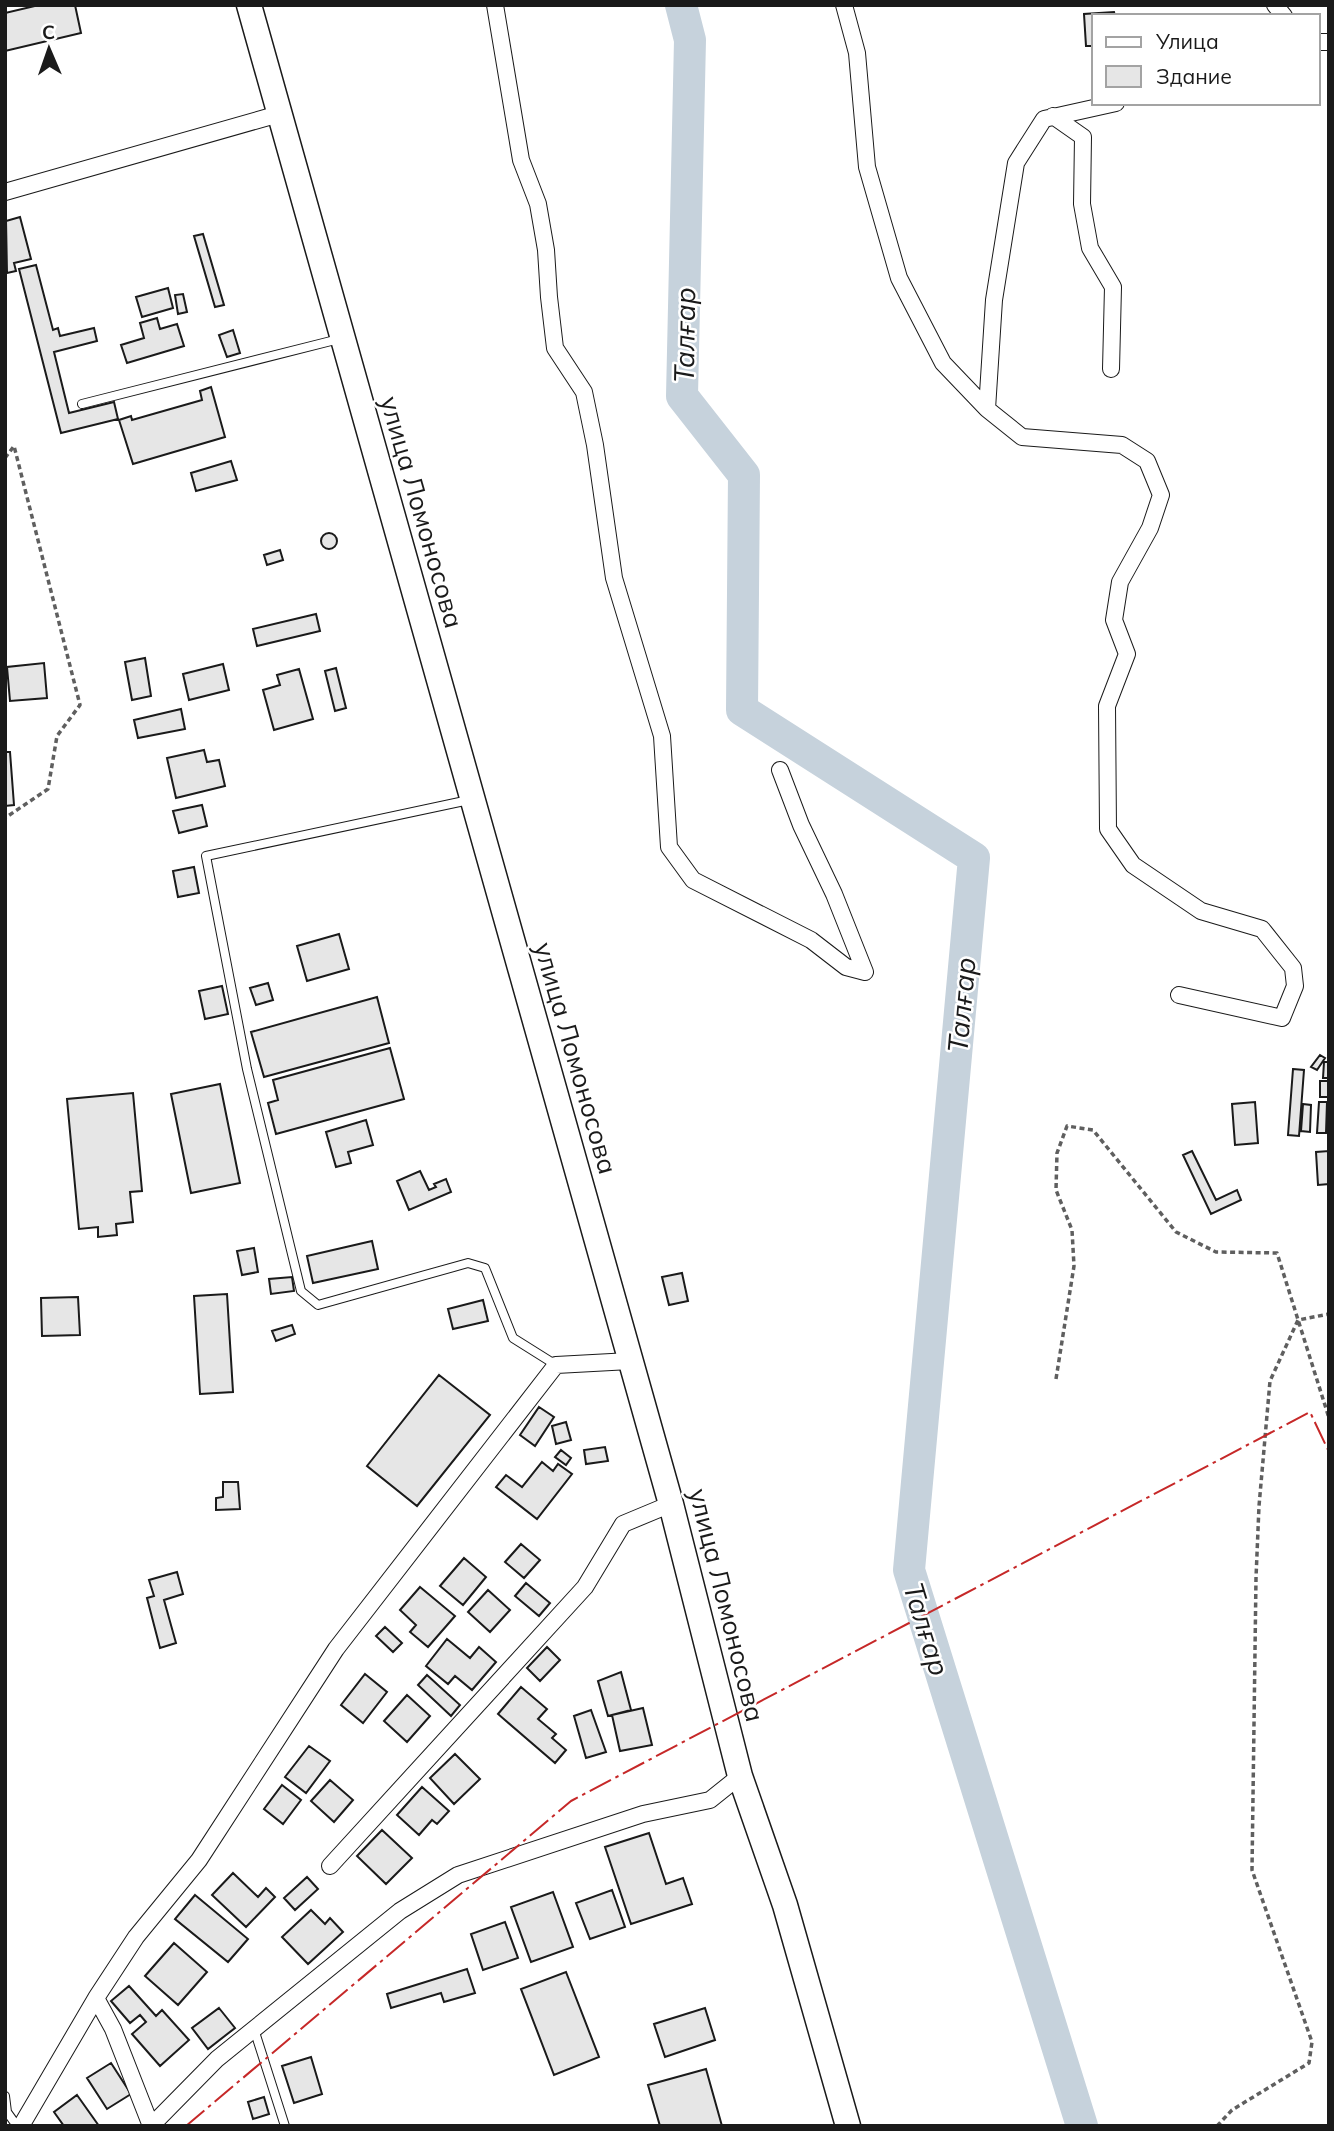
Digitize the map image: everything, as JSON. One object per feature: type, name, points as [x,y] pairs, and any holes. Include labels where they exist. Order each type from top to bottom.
[{"type":"main road","name":"улица Ломоносова","points":[[248,5],[671,1504],[740,1776],[785,1905],[848,2126]]},
{"type":"street","points":[[495,5],[521,160],[538,204],[546,250],[555,348],[584,392],[595,445],[614,578],[662,736],[669,847],[692,880],[811,940],[846,967],[865,972],[780,770]]},
{"type":"street","points":[[844,5],[857,53],[867,167],[899,278],[943,363],[987,409],[1023,437],[1122,444],[1147,461],[1161,495],[1150,528],[1120,582],[1114,620],[1127,654],[1107,706],[1108,829],[1133,865],[1201,911],[1262,929],[1293,968],[1295,986],[1282,1018],[1179,995]]},
{"type":"street","points":[[987,409],[994,300],[1016,163],[1044,118],[1106,105]]},
{"type":"street","points":[[5,192],[279,114]]},
{"type":"street","points":[[1053,116],[1083,137],[1082,204],[1090,248],[1113,287],[1111,369]]},
{"type":"street","points":[[19,2126],[136,1937],[199,1860],[337,1649],[556,1365],[630,1361]]},
{"type":"street","points":[[330,1866],[585,1587],[623,1524],[671,1504]]},
{"type":"street","points":[[96,1998],[113,2029],[151,2126],[217,2059],[400,1911],[458,1875],[643,1814],[710,1800],[740,1776]]},
{"type":"lane","points":[[82,404],[342,338]]},
{"type":"lane","points":[[472,799],[206,856],[247,1069],[301,1292],[318,1305],[468,1262],[485,1268],[513,1338],[556,1365]]},
{"type":"lane","points":[[254,2029],[285,2126]]},
{"type":"lane","points":[[5,2096],[8,2112],[19,2126]]},
{"type":"path","points":[[5,458],[14,446],[80,705],[57,736],[48,789],[5,818]]},
{"type":"path","points":[[1056,1379],[1074,1266],[1072,1230],[1056,1190],[1057,1153],[1067,1126],[1093,1130],[1176,1232],[1216,1252],[1277,1253],[1329,1418]]},
{"type":"path","points":[[1298,1320],[1329,1314]]},
{"type":"path","points":[[1217,2126],[1232,2110],[1309,2063],[1312,2042],[1252,1870],[1256,1578],[1260,1492],[1270,1381],[1298,1320]]},
{"type":"building","points":[[39,5],[75,5],[81,33],[5,51],[5,13]]},
{"type":"building","points":[[1114,12],[1114,14],[1092,14],[1092,46],[1086,46],[1084,14]]},
{"type":"building","points":[[20,217],[31,259],[14,263],[16,271],[7,273],[6,221]]},
{"type":"building","points":[[203,234],[224,305],[215,307],[194,236]]},
{"type":"building","points":[[36,265],[53,330],[58,328],[60,336],[94,328],[97,341],[54,352],[69,413],[114,402],[118,419],[61,433],[19,269]]},
{"type":"building","points":[[168,288],[173,308],[142,317],[136,297]]},
{"type":"building","points":[[183,294],[187,312],[178,314],[175,295]]},
{"type":"building","points":[[157,318],[160,329],[177,324],[184,346],[127,363],[121,345],[144,338],[140,323]]},
{"type":"building","points":[[233,330],[240,353],[227,357],[219,335]]},
{"type":"building","points":[[211,387],[225,437],[133,464],[119,420],[131,416],[132,420],[202,400],[200,391]]},
{"type":"building","points":[[231,461],[237,480],[196,491],[191,473]]},
{"type":"building","points":[[329,533],[335,535],[335,547],[329,549],[323,547],[321,541],[323,535]]},
{"type":"building","points":[[280,550],[283,560],[267,565],[264,555]]},
{"type":"building","points":[[316,614],[320,631],[257,646],[253,629]]},
{"type":"building","points":[[145,658],[151,696],[132,700],[125,662]]},
{"type":"building","points":[[44,663],[47,698],[10,701],[7,667]]},
{"type":"building","points":[[223,664],[229,690],[189,700],[183,674]]},
{"type":"building","points":[[336,668],[346,708],[335,711],[325,671]]},
{"type":"building","points":[[299,669],[313,719],[274,730],[263,690],[280,685],[277,675]]},
{"type":"building","points":[[181,709],[185,729],[138,738],[134,720]]},
{"type":"building","points":[[204,750],[207,762],[219,760],[225,786],[176,798],[167,758]]},
{"type":"building","points":[[5,752],[10,752],[14,805],[5,806]]},
{"type":"building","points":[[202,805],[207,826],[179,833],[173,811]]},
{"type":"building","points":[[194,867],[199,893],[178,897],[173,871]]},
{"type":"building","points":[[339,934],[349,969],[307,981],[297,946]]},
{"type":"building","points":[[268,983],[273,1000],[256,1005],[250,988]]},
{"type":"building","points":[[222,986],[228,1014],[205,1019],[199,991]]},
{"type":"building","points":[[377,997],[389,1043],[264,1077],[251,1032]]},
{"type":"building","points":[[390,1048],[404,1099],[276,1134],[268,1103],[278,1100],[273,1080]]},
{"type":"building","points":[[1320,1055],[1325,1058],[1317,1070],[1311,1067]]},
{"type":"building","points":[[1324,1062],[1329,1062],[1329,1078],[1323,1078]]},
{"type":"building","points":[[1293,1069],[1304,1070],[1299,1136],[1288,1135]]},
{"type":"building","points":[[1320,1081],[1329,1081],[1329,1097],[1320,1097]]},
{"type":"building","points":[[220,1084],[240,1183],[191,1193],[171,1094]]},
{"type":"building","points":[[133,1093],[142,1191],[130,1192],[133,1222],[116,1224],[117,1235],[98,1237],[98,1227],[79,1229],[67,1099]]},
{"type":"building","points":[[1255,1102],[1258,1143],[1235,1145],[1232,1104]]},
{"type":"building","points":[[1319,1102],[1327,1102],[1326,1133],[1317,1133]]},
{"type":"building","points":[[1303,1104],[1311,1105],[1310,1132],[1301,1131]]},
{"type":"building","points":[[366,1120],[373,1145],[348,1152],[351,1163],[336,1167],[326,1132]]},
{"type":"building","points":[[1192,1151],[1216,1200],[1237,1190],[1241,1200],[1211,1214],[1183,1155]]},
{"type":"building","points":[[1329,1151],[1329,1184],[1318,1185],[1316,1152]]},
{"type":"building","points":[[420,1171],[429,1190],[436,1187],[434,1184],[446,1179],[451,1192],[409,1210],[397,1181]]},
{"type":"building","points":[[372,1241],[378,1269],[313,1283],[307,1256]]},
{"type":"building","points":[[254,1248],[258,1272],[242,1275],[237,1251]]},
{"type":"building","points":[[682,1273],[688,1301],[669,1305],[662,1277]]},
{"type":"building","points":[[292,1277],[294,1291],[271,1294],[269,1279]]},
{"type":"building","points":[[227,1294],[233,1392],[200,1394],[194,1296]]},
{"type":"building","points":[[78,1297],[80,1335],[42,1336],[41,1298]]},
{"type":"building","points":[[483,1300],[488,1321],[453,1329],[448,1309]]},
{"type":"building","points":[[292,1325],[295,1334],[276,1341],[272,1331]]},
{"type":"building","points":[[439,1375],[490,1415],[417,1506],[367,1466]]},
{"type":"building","points":[[539,1407],[554,1417],[535,1446],[520,1435]]},
{"type":"building","points":[[566,1422],[571,1440],[556,1444],[552,1426]]},
{"type":"building","points":[[605,1447],[608,1461],[586,1464],[584,1450]]},
{"type":"building","points":[[561,1450],[571,1458],[566,1465],[555,1457]]},
{"type":"building","points":[[542,1462],[553,1471],[558,1464],[572,1474],[537,1519],[496,1487],[506,1475],[522,1487]]},
{"type":"building","points":[[223,1482],[238,1482],[240,1509],[216,1510],[216,1498],[223,1497]]},
{"type":"building","points":[[521,1544],[540,1560],[524,1578],[505,1562]]},
{"type":"building","points":[[464,1558],[486,1577],[463,1605],[440,1586]]},
{"type":"building","points":[[177,1572],[183,1594],[164,1600],[176,1643],[160,1648],[147,1598],[154,1596],[149,1580]]},
{"type":"building","points":[[526,1583],[550,1603],[539,1616],[515,1596]]},
{"type":"building","points":[[420,1587],[455,1616],[428,1647],[410,1632],[416,1625],[400,1610]]},
{"type":"building","points":[[488,1590],[510,1610],[490,1632],[468,1612]]},
{"type":"building","points":[[385,1627],[402,1643],[393,1652],[376,1636]]},
{"type":"building","points":[[447,1639],[470,1658],[479,1647],[496,1662],[472,1690],[455,1676],[448,1684],[426,1666]]},
{"type":"building","points":[[547,1647],[560,1660],[540,1681],[527,1668]]},
{"type":"building","points":[[621,1672],[631,1710],[608,1716],[598,1681]]},
{"type":"building","points":[[365,1674],[387,1692],[363,1723],[341,1705]]},
{"type":"building","points":[[427,1675],[460,1705],[451,1716],[418,1685]]},
{"type":"building","points":[[521,1687],[547,1709],[538,1719],[556,1734],[552,1738],[566,1750],[555,1763],[498,1714]]},
{"type":"building","points":[[407,1695],[430,1716],[407,1742],[384,1721]]},
{"type":"building","points":[[643,1708],[652,1745],[620,1751],[612,1715]]},
{"type":"building","points":[[591,1710],[606,1752],[586,1758],[574,1716]]},
{"type":"building","points":[[309,1746],[330,1761],[306,1793],[285,1777]]},
{"type":"building","points":[[455,1754],[480,1779],[454,1804],[430,1778]]},
{"type":"building","points":[[330,1780],[353,1800],[334,1822],[311,1801]]},
{"type":"building","points":[[282,1785],[301,1800],[283,1824],[264,1809]]},
{"type":"building","points":[[422,1787],[449,1811],[437,1824],[432,1820],[419,1835],[397,1815]]},
{"type":"building","points":[[382,1830],[412,1858],[386,1884],[357,1856]]},
{"type":"building","points":[[649,1833],[666,1884],[683,1878],[692,1904],[631,1924],[605,1847]]},
{"type":"building","points":[[233,1873],[258,1897],[266,1888],[275,1897],[246,1927],[212,1895]]},
{"type":"building","points":[[307,1877],[318,1889],[295,1910],[284,1898]]},
{"type":"building","points":[[612,1890],[625,1927],[590,1939],[576,1903]]},
{"type":"building","points":[[553,1892],[573,1947],[531,1962],[511,1907]]},
{"type":"building","points":[[195,1895],[248,1939],[228,1962],[175,1919]]},
{"type":"building","points":[[311,1910],[325,1924],[330,1918],[343,1932],[308,1964],[282,1937]]},
{"type":"building","points":[[505,1922],[518,1958],[483,1970],[471,1934]]},
{"type":"building","points":[[174,1943],[207,1972],[178,2005],[145,1976]]},
{"type":"building","points":[[467,1969],[475,1993],[444,2002],[441,1993],[391,2008],[387,1994]]},
{"type":"building","points":[[566,1972],[599,2057],[554,2075],[521,1989]]},
{"type":"building","points":[[129,1986],[156,2016],[162,2010],[189,2040],[160,2066],[132,2034],[146,2022],[140,2015],[130,2023],[111,2001]]},
{"type":"building","points":[[219,2008],[235,2028],[208,2049],[192,2028]]},
{"type":"building","points":[[705,2008],[715,2040],[665,2057],[654,2024]]},
{"type":"building","points":[[311,2057],[322,2094],[294,2103],[282,2066]]},
{"type":"building","points":[[111,2063],[131,2094],[107,2109],[87,2078]]},
{"type":"building","points":[[706,2069],[722,2126],[660,2126],[648,2085]]},
{"type":"building","points":[[77,2095],[99,2126],[64,2126],[54,2112]]},
{"type":"building","points":[[264,2097],[269,2114],[253,2119],[248,2102]]},
{"type":"waterway","name":"Талғар","points":[[681,5],[690,40],[682,396],[744,475],[742,710],[974,858],[909,1570],[1082,2126]]},
{"type":"power","points":[[186,2126],[571,1801],[1310,1412],[1329,1452]]}]
